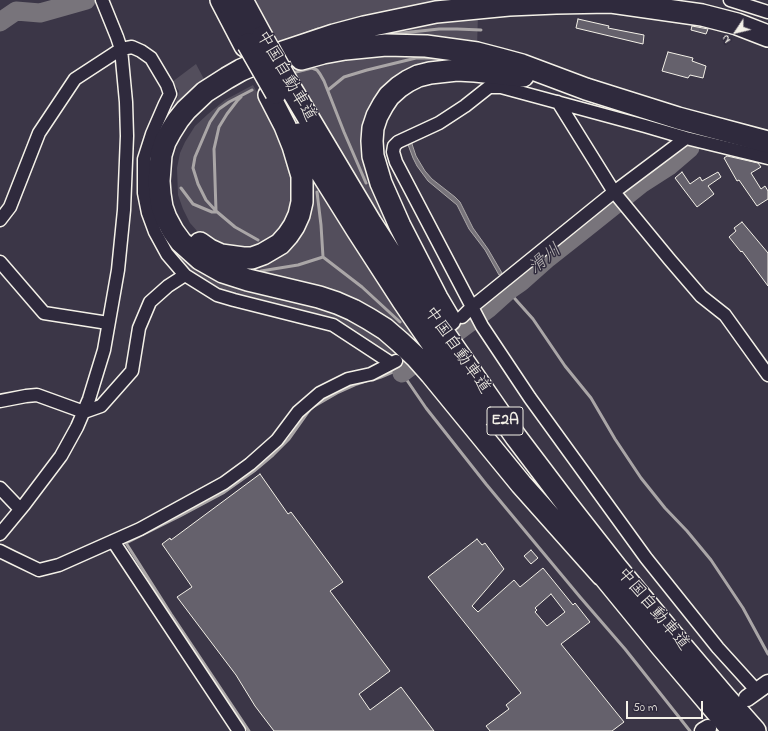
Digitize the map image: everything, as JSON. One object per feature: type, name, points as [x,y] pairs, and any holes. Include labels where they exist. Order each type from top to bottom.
[{"type":"highway","points":[[221,0],[252,42]]},
{"type":"highway","name":"中国自動車道","points":[[225,0],[252,42],[316,164],[403,301],[468,397],[602,575],[734,731]]},
{"type":"highway","name":"中国自動車道","points":[[242,0],[252,42]]},
{"type":"highway","points":[[602,575],[521,484],[431,374],[416,357],[385,329],[369,318],[337,303],[319,297],[248,280],[224,272],[200,259],[181,242],[162,207],[159,180],[161,155],[165,142],[170,131],[186,110],[205,92],[241,70],[283,52],[334,35],[364,27],[436,12],[509,4],[603,1],[702,15],[737,24],[768,36]]},
{"type":"highway","points":[[278,92],[285,126],[299,162],[302,176],[302,202],[299,215],[294,226],[280,244],[263,254],[252,258],[221,255],[201,244],[193,236],[179,215],[174,204],[171,192],[171,167],[181,136],[196,116],[228,91],[286,65],[323,53],[386,45],[426,46],[477,53],[522,65],[563,81],[678,118],[768,142]]},
{"type":"highway","points":[[535,462],[523,429],[487,380],[462,341],[437,298],[400,226],[377,169],[373,156],[372,141],[373,128],[377,116],[389,96],[408,81],[430,73],[450,70],[475,71],[563,81]]},
{"type":"highway","name":"中国自動車道","points":[[278,92],[371,223],[417,294],[516,437],[621,572],[689,655],[755,731]]},
{"type":"street","points":[[0,534],[61,456],[84,412],[104,350],[118,270],[124,210],[127,136],[126,102],[121,50],[118,37],[102,0]]},
{"type":"street","points":[[730,0],[768,12]]},
{"type":"street","points":[[0,220],[10,207],[39,133],[75,79],[121,50],[132,47],[151,58],[167,85],[170,94],[152,134],[144,159],[144,193],[148,213],[155,232],[167,254],[185,275],[217,295],[332,325],[394,362],[371,374],[348,379],[320,393],[298,412],[277,440],[250,464],[224,483],[140,529],[59,565],[39,570],[0,551]]},
{"type":"street","points":[[757,690],[718,648],[646,558],[530,398],[482,326],[396,162],[393,152],[394,146],[398,142],[439,123],[465,106],[489,87],[501,87],[686,138],[768,158]]},
{"type":"street","points":[[558,102],[614,192],[701,296],[725,315],[768,375]]},
{"type":"street","points":[[462,316],[614,192],[686,138]]},
{"type":"street","points":[[0,262],[44,313],[108,323]]},
{"type":"street","points":[[0,401],[37,395],[84,412],[101,406],[132,371],[139,328],[150,302],[168,286],[185,275]]},
{"type":"street","points":[[0,488],[20,509]]},
{"type":"street","points":[[113,541],[239,731]]},
{"type":"shaded area","points":[[253,0],[495,0],[279,48]]},
{"type":"shaded area","points":[[478,14],[477,47],[340,39]]},
{"type":"shaded area","points":[[347,55],[450,56],[457,64],[370,111],[403,257],[291,69]]},
{"type":"shaded area","points":[[196,64],[206,83],[160,138],[172,240],[335,308],[403,352],[392,357],[342,324],[234,295],[214,287],[187,270],[174,254],[165,241],[148,168],[153,146],[178,97],[179,91],[172,82]]},
{"type":"shaded area","points":[[253,85],[284,141],[295,182],[291,218],[268,244],[240,251],[207,241],[190,223],[178,195],[177,168],[180,153],[195,126],[225,100]]},
{"type":"shaded area","points":[[411,141],[416,156],[425,171],[432,179],[460,202],[473,228],[488,249],[502,273],[499,275],[485,250],[469,229],[457,205],[428,181],[417,166],[407,142]]},
{"type":"shaded area","points":[[307,169],[436,364],[401,334],[218,260],[285,249]]},
{"type":"building","points":[[578,19],[609,26],[608,28],[644,35],[643,44],[576,28]]},
{"type":"building","points":[[692,26],[708,29],[706,34],[691,30]]},
{"type":"building","points":[[668,52],[693,58],[692,61],[706,66],[703,78],[690,75],[688,78],[662,71]]},
{"type":"building","points":[[727,156],[758,163],[761,167],[751,173],[761,189],[765,186],[768,191],[768,199],[757,206],[739,180],[737,181],[724,158]]},
{"type":"building","points":[[682,172],[690,184],[700,177],[702,181],[718,172],[721,177],[708,186],[714,194],[697,207],[675,178]]},
{"type":"building","points":[[742,222],[768,253],[768,286],[742,251],[741,252],[729,237],[736,231],[734,228]]},
{"type":"building","points":[[260,474],[288,514],[291,512],[343,582],[330,591],[390,671],[359,694],[370,710],[401,687],[434,731],[274,731],[255,706],[236,675],[177,597],[192,587],[162,544],[170,538],[171,540]]},
{"type":"building","points":[[477,539],[482,545],[485,543],[504,569],[472,606],[478,612],[514,580],[520,587],[543,568],[573,605],[575,603],[590,622],[561,644],[624,722],[612,731],[490,731],[486,726],[509,709],[506,705],[521,693],[428,577]],"holes":[[[551,594],[565,612],[547,626],[535,612],[537,610],[535,608]]]},
{"type":"building","points":[[531,550],[538,558],[531,564],[524,556]]},
{"type":"waterway","points":[[0,22],[16,11],[40,13],[86,0]]},
{"type":"waterway","points":[[297,37],[318,29]]},
{"type":"waterway","points":[[374,36],[439,29],[481,30]]},
{"type":"waterway","points":[[328,90],[344,77],[367,70],[416,58],[443,58]]},
{"type":"waterway","points":[[296,72],[312,68],[317,70],[320,74],[366,183]]},
{"type":"waterway","points":[[252,90],[219,109],[210,122],[195,157],[193,168],[198,184],[206,200],[216,211],[235,227],[258,240]]},
{"type":"waterway","points":[[216,211],[214,149],[219,127],[227,114],[241,97]]},
{"type":"waterway","name":"滑川","points":[[402,373],[488,309],[548,258],[641,184],[669,166],[690,148]]},
{"type":"waterway","points":[[181,188],[193,204],[212,212],[216,212]]},
{"type":"waterway","points":[[317,192],[323,257],[362,287],[400,322]]},
{"type":"waterway","points":[[261,271],[298,265],[323,257]]},
{"type":"waterway","points":[[508,291],[533,319],[565,366],[591,398],[615,439],[641,478],[665,508],[687,531],[711,560],[743,608],[768,654]]},
{"type":"waterway","points":[[372,380],[395,371],[402,373],[426,408],[486,484],[625,649],[690,731]]},
{"type":"waterway","points":[[249,731],[171,614],[126,543],[223,493],[254,471],[273,455],[289,439],[311,408],[337,393],[366,381]]}]
